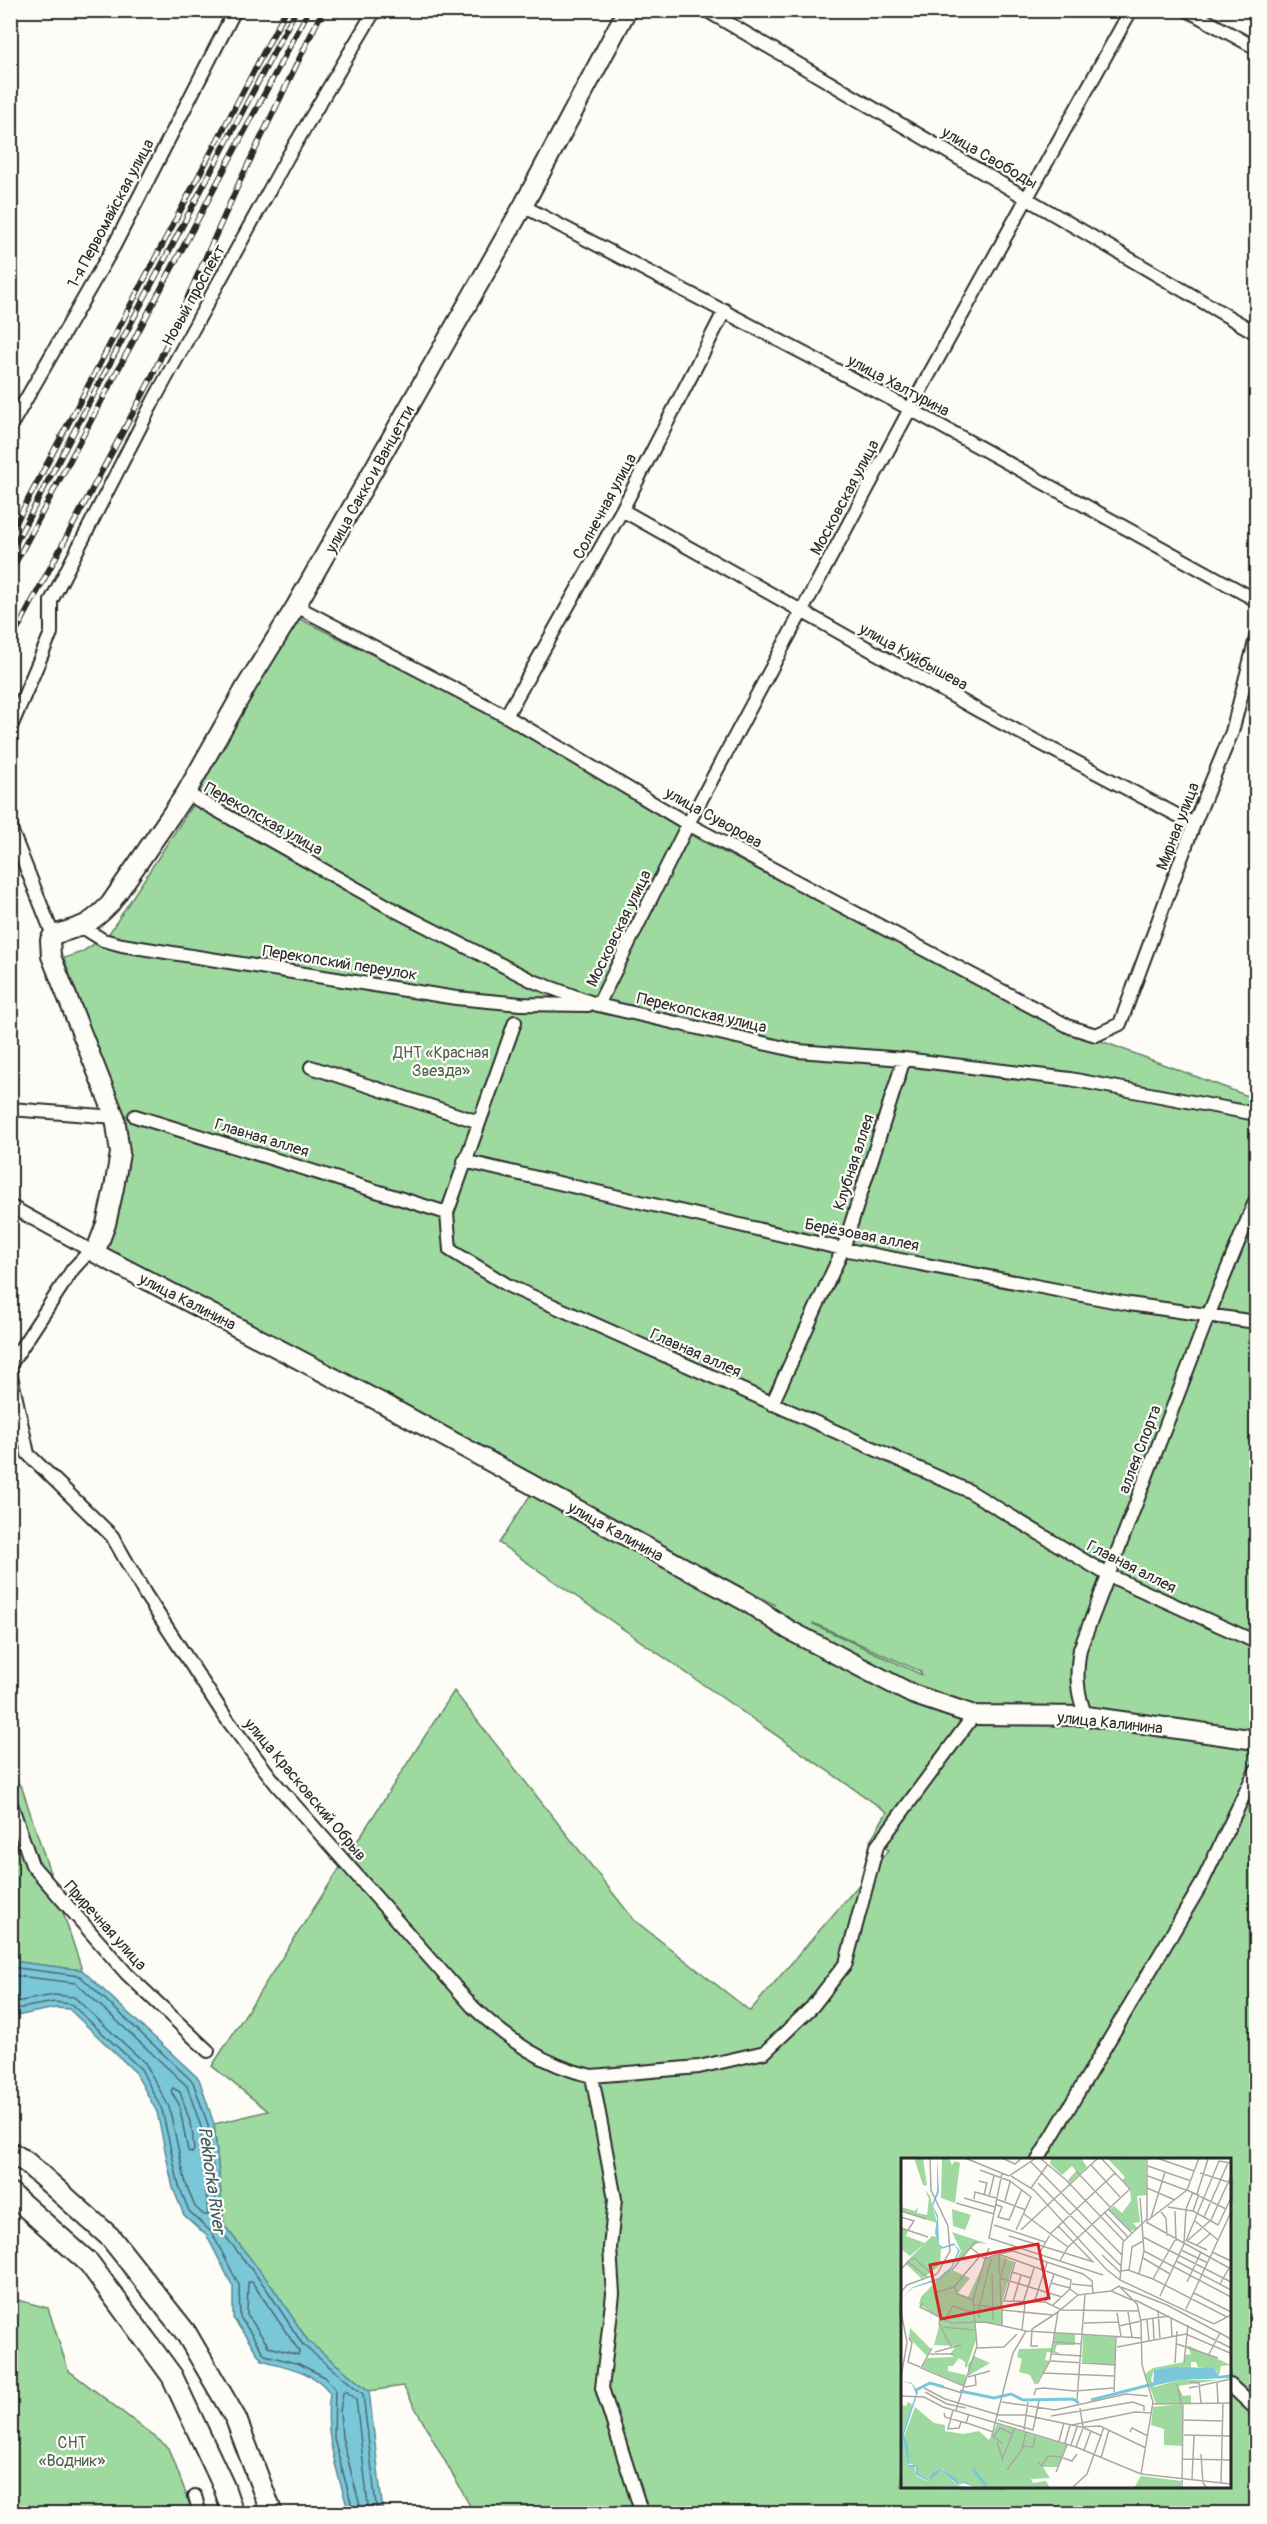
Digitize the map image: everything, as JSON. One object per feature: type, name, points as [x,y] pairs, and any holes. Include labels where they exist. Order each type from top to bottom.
[{"type":"main road","name":"улица Сакко и Ванцетти","points":[[82,927],[96,918],[110,904],[186,793],[296,606],[523,206],[627,10]]},
{"type":"main road","points":[[82,927],[53,935],[50,940],[51,956],[115,1117],[120,1153],[106,1224],[95,1253]]},
{"type":"main road","name":"улица Калинина","points":[[95,1253],[384,1404],[747,1602],[789,1630],[837,1657],[912,1694],[974,1715],[1086,1716],[1257,1740]]},
{"type":"main road","points":[[10,2152],[26,2162],[110,2237],[186,2333],[236,2419],[272,2514]]},
{"type":"main road","points":[[10,2193],[89,2263],[172,2376],[224,2487],[233,2514]]},
{"type":"street","points":[[219,10],[233,14]]},
{"type":"street","name":"Новый проспект","points":[[10,729],[51,633],[51,601],[154,400],[287,158],[375,10]]},
{"type":"street","name":"улица Свободы","points":[[706,10],[1257,333]]},
{"type":"street","name":"Московская улица","points":[[598,1005],[688,824],[801,612],[910,409],[1131,10]]},
{"type":"street","points":[[1187,10],[1257,48]]},
{"type":"street","name":"1-я Первомайская улица","points":[[10,427],[114,246],[233,14]]},
{"type":"street","name":"улица Халтурина","points":[[523,206],[910,409],[1257,600]]},
{"type":"street","name":"Солнечная улица","points":[[506,716],[622,510],[725,310]]},
{"type":"street","name":"улица Куйбышева","points":[[622,510],[981,712],[1194,825]]},
{"type":"street","name":"улица Суворова","points":[[296,606],[506,716],[688,824],[1070,1027],[1096,1035],[1120,1024]]},
{"type":"street","name":"Мирная улица","points":[[1120,1024],[1194,825],[1232,732],[1257,638]]},
{"type":"street","name":"Перекопская улица","points":[[186,793],[408,917],[533,981],[598,1005],[798,1051],[904,1059],[1070,1079],[1257,1114]]},
{"type":"street","points":[[10,821],[12,832],[53,935]]},
{"type":"street","name":"Перекопский переулок","points":[[82,927],[103,940],[122,945],[456,998],[521,1004],[598,1005]]},
{"type":"street","points":[[447,1213],[515,1023]]},
{"type":"street","name":"Клубная аллея","points":[[772,1404],[843,1248],[904,1059]]},
{"type":"street","points":[[311,1067],[479,1122]]},
{"type":"street","points":[[10,1109],[115,1117]]},
{"type":"street","name":"Главная аллея","points":[[135,1116],[447,1213],[450,1250],[509,1286],[969,1491],[1108,1575],[1257,1642]]},
{"type":"street","name":"Берёзовая аллея","points":[[464,1161],[843,1248],[1032,1287],[1257,1322]]},
{"type":"street","name":"аллея Спорта","points":[[1086,1716],[1078,1697],[1076,1672],[1080,1649],[1208,1316],[1257,1199]]},
{"type":"street","name":"улица Калинина","points":[[10,1206],[95,1253]]},
{"type":"street","points":[[10,1365],[73,1269],[86,1255],[95,1253]]},
{"type":"street","name":"улица Красковский Обрыв","points":[[10,1371],[28,1454],[112,1536],[145,1594],[190,1659],[226,1718],[276,1784],[473,2007],[503,2035],[542,2059],[592,2076],[699,2067],[765,2052],[812,2007],[846,1963],[877,1846],[974,1715]]},
{"type":"street","points":[[1039,2158],[1201,1885],[1257,1770]]},
{"type":"street","name":"Приречная улица","points":[[10,1801],[32,1865],[127,1974],[208,2050]]},
{"type":"street","points":[[592,2076],[615,2199],[610,2248],[613,2294],[602,2388],[642,2514]]},
{"type":"street","points":[[1231,2386],[1257,2409]]},
{"type":"street","points":[[195,2496],[200,2514]]},
{"type":"green space","name":"ДНТ «Красная Звезда»","points":[[298,618],[505,720],[698,839],[1069,1029],[1256,1099],[1256,2513],[474,2513],[403,2386],[369,2391],[308,2341],[271,2285],[224,2225],[214,2124],[268,2111],[212,2066],[454,1691],[634,1920],[750,2011],[889,1850],[870,1841],[887,1812],[499,1543],[533,1491],[775,1605],[105,1249],[118,1109],[64,958],[82,952],[108,935],[191,807],[253,690]],"holes":[[[813,1623],[920,1671],[922,1675]]]},
{"type":"green space","points":[[10,1773],[22,1788],[82,1970],[11,1961]]},
{"type":"green space","name":"СНТ «Водник»","points":[[10,2298],[48,2308],[68,2370],[169,2448],[193,2513],[11,2513]]},
{"type":"water","name":"Pekhorka River","points":[[11,1961],[82,1970],[199,2079],[214,2124],[224,2225],[271,2285],[308,2341],[369,2391],[383,2513],[349,2513],[330,2439],[328,2409],[330,2393],[308,2375],[262,2360],[233,2318],[233,2287],[207,2236],[184,2215],[173,2188],[157,2112],[135,2072],[69,2009],[55,2008],[11,2017]]},
{"type":"railway","points":[[10,534],[286,10]]},
{"type":"railway","points":[[10,553],[296,10]]},
{"type":"railway","points":[[10,573],[309,10]]},
{"type":"railway","points":[[10,643],[151,379],[240,181],[323,10]]}]
